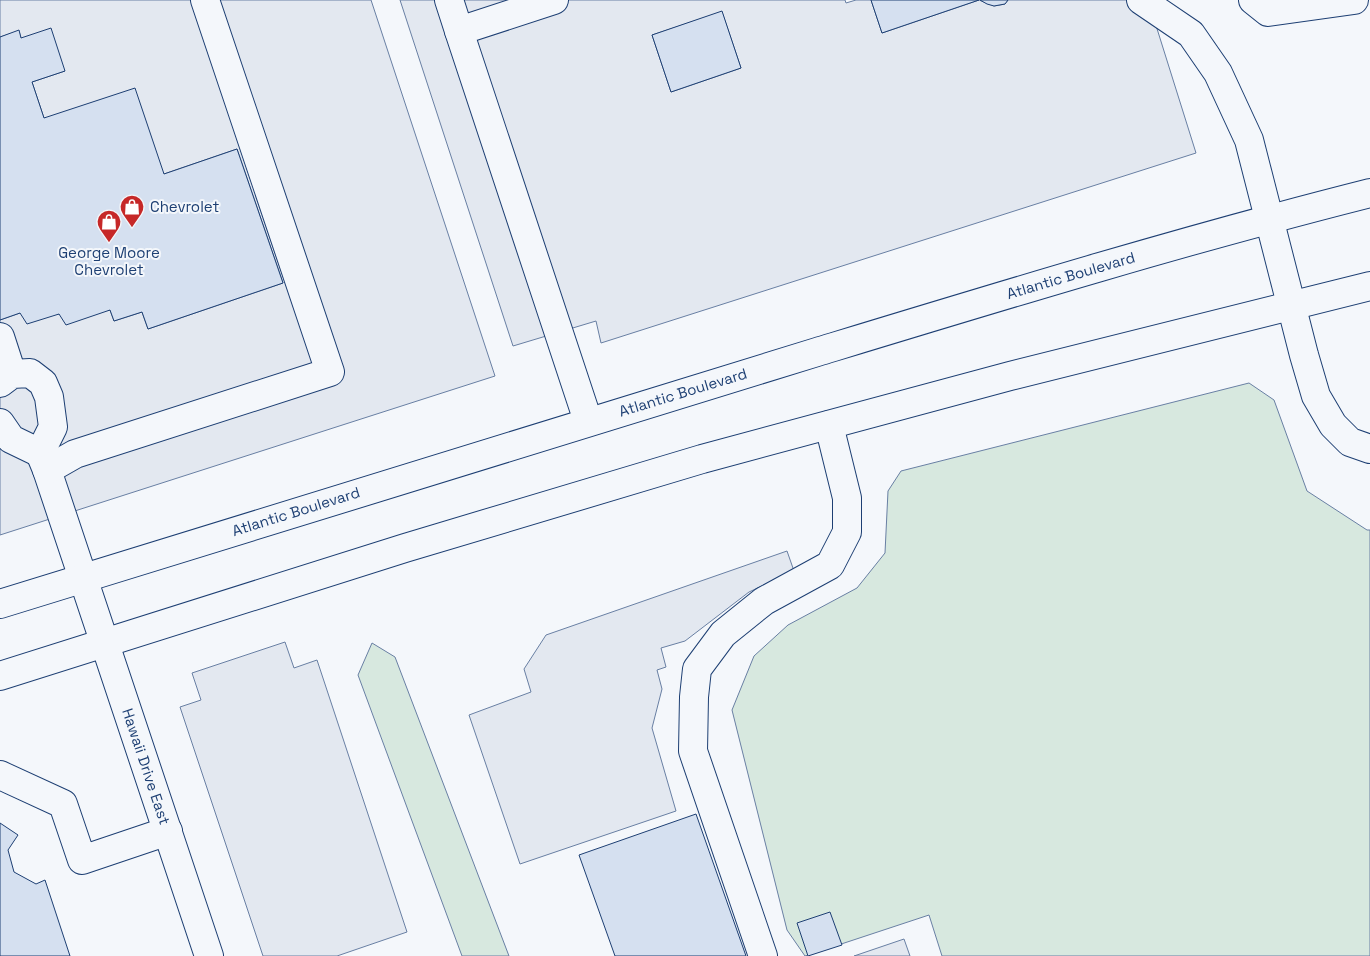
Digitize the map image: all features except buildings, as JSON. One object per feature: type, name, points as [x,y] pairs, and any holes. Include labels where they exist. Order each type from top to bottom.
[{"type":"main road","points":[[0,423],[11,439],[43,461],[75,454],[330,372],[205,0]]},
{"type":"main road","points":[[449,0],[588,421]]},
{"type":"main road","points":[[459,32],[554,0]]},
{"type":"main road","points":[[1141,0],[1191,34],[1218,73],[1249,140],[1316,396],[1333,424],[1350,442],[1370,448]]},
{"type":"main road","points":[[1253,0],[1268,12],[1304,3],[1354,0]]},
{"type":"main road","name":"Atlantic Boulevard","points":[[0,604],[588,421],[978,304],[1269,218],[1370,193]]},
{"type":"main road","points":[[0,676],[405,548],[702,459],[1010,376],[1370,286]]},
{"type":"main road","points":[[0,337],[6,379],[30,373],[42,383],[49,397],[53,427],[43,461]]},
{"type":"main road","points":[[763,956],[693,751],[694,697],[697,669],[723,634],[764,601],[830,565],[839,549],[847,532],[847,498],[829,425]]},
{"type":"main road","name":"Hawaii Drive East","points":[[43,461],[209,956]]},
{"type":"main road","points":[[0,775],[63,804],[82,860],[168,831]]},
{"type":"shaded area","points":[[0,0],[371,0],[495,376],[0,535],[0,320],[20,313],[59,314],[110,310],[114,321],[142,312],[148,329],[283,283],[237,149],[164,174],[44,118],[32,82],[65,71],[21,38],[19,31],[0,37]]},
{"type":"shaded area","points":[[400,0],[845,0],[846,3],[856,0],[871,0],[882,33],[979,0],[994,6],[1005,4],[1008,0],[1148,0],[1196,153],[601,343],[596,321],[513,346]],"holes":[[[722,12],[741,68],[671,92],[652,35]]]},
{"type":"shaded area","points":[[1249,383],[1274,400],[1307,491],[1367,530],[1370,530],[1370,956],[942,956],[929,915],[805,956],[787,930],[732,710],[754,656],[788,625],[857,588],[885,553],[888,491],[901,471]]},
{"type":"shaded area","points":[[787,551],[794,571],[749,592],[685,641],[661,648],[666,667],[657,670],[662,689],[652,728],[676,811],[520,864],[469,715],[531,692],[524,669],[546,635]]},
{"type":"shaded area","points":[[285,642],[294,668],[317,660],[407,932],[337,956],[263,956],[180,707],[201,700],[192,673]]},
{"type":"shaded area","points":[[372,643],[395,657],[509,956],[462,956],[358,675]]},
{"type":"shaded area","points":[[904,939],[910,956],[854,956]]},
{"type":"place","name":"Chevrolet","points":[[132,228]]},
{"type":"place","name":"George Moore Chevrolet","points":[[109,243]]}]
